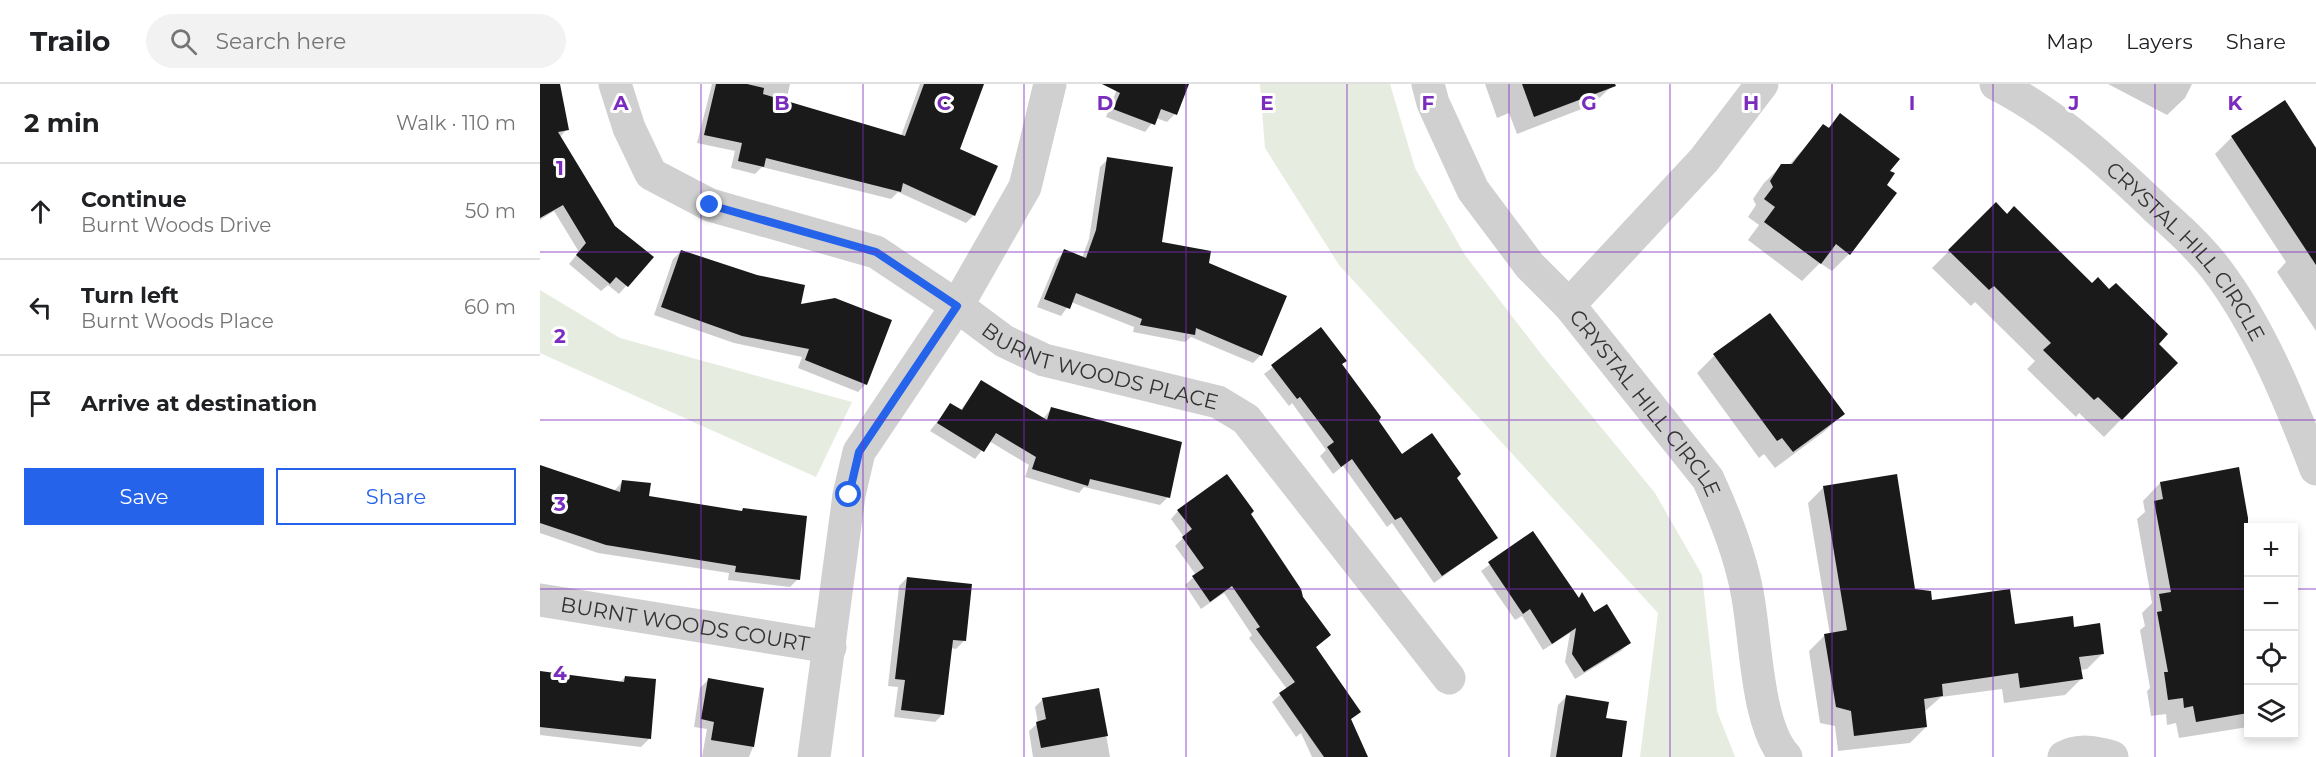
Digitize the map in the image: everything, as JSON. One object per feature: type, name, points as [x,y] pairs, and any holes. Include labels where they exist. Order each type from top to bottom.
[{"type":"street","name":"BURNT WOODS PLACE","points":[[615,84],[629,128],[651,174],[710,205],[876,252],[957,306],[1004,341],[1044,360],[1218,402],[1246,419],[1449,678]]},
{"type":"street","points":[[814,757],[849,495],[859,452],[957,306],[1025,187],[1050,84]]},
{"type":"street","name":"CRYSTAL HILL CIRCLE","points":[[1428,84],[1433,103],[1473,189],[1530,266],[1569,305],[1708,479],[1722,508],[1747,590],[1767,725],[1779,750],[1786,757]]},
{"type":"street","points":[[1569,305],[1704,160],[1762,84]]},
{"type":"street","name":"CRYSTAL HILL CIRCLE","points":[[1996,84],[2055,122],[2108,162],[2215,268],[2247,317],[2297,418],[2316,469]]},
{"type":"street","name":"BURNT WOODS COURT","points":[[540,600],[830,647]]},
{"type":"street","points":[[2064,757],[2071,753],[2087,752],[2112,757]]},
{"type":"shaded area","points":[[1260,84],[1390,84],[1415,168],[1465,255],[1541,354],[1655,493],[1702,575],[1717,711],[1735,757],[1640,757],[1658,613],[1339,265],[1265,148]]},
{"type":"shaded area","points":[[540,290],[620,338],[852,402],[816,477],[540,353]]},
{"type":"building","points":[[540,84],[560,84],[569,130],[558,132],[615,226],[654,257],[628,287],[616,277],[610,284],[576,255],[586,243],[563,205],[540,218]]},
{"type":"building","points":[[716,84],[747,84],[764,88],[763,94],[905,136],[924,84],[984,84],[960,149],[998,166],[975,216],[903,183],[901,192],[766,158],[764,167],[738,161],[742,143],[704,135]]},
{"type":"building","points":[[1102,84],[1189,84],[1177,115],[1161,109],[1155,125],[1113,109],[1120,93]]},
{"type":"building","points":[[1522,84],[1615,84],[1616,86],[1534,117]]},
{"type":"building","points":[[2285,100],[2316,148],[2316,265],[2231,136]]},
{"type":"building","points":[[1840,113],[1900,159],[1890,171],[1895,173],[1887,185],[1897,193],[1850,255],[1836,244],[1821,264],[1764,222],[1775,207],[1764,199],[1773,187],[1770,181],[1781,164],[1792,164],[1823,124],[1829,128]]},
{"type":"building","points":[[1107,157],[1173,167],[1162,242],[1211,251],[1209,263],[1287,296],[1262,356],[1196,328],[1195,335],[1140,325],[1142,319],[1076,293],[1070,309],[1044,299],[1064,249],[1086,258],[1096,230]]},
{"type":"building","points":[[1996,202],[2007,214],[2014,206],[2092,283],[2098,277],[2109,289],[2116,283],[2168,334],[2159,344],[2178,363],[2122,420],[2098,397],[2094,400],[2043,350],[2051,343],[1994,286],[1989,290],[1948,250]]},
{"type":"building","points":[[681,250],[757,275],[805,285],[801,304],[835,298],[892,320],[867,385],[805,360],[809,349],[742,336],[661,307]]},
{"type":"building","points":[[1770,313],[1845,414],[1793,452],[1782,438],[1777,441],[1713,354]]},
{"type":"building","points":[[1321,327],[1347,361],[1342,364],[1381,417],[1379,421],[1402,454],[1432,433],[1461,474],[1457,478],[1498,538],[1442,576],[1401,517],[1395,520],[1352,459],[1341,467],[1327,447],[1334,442],[1300,397],[1297,399],[1271,365]]},
{"type":"building","points":[[981,380],[1047,420],[1051,407],[1182,442],[1170,498],[1090,479],[1088,486],[1032,469],[1036,457],[996,433],[984,452],[937,423],[950,403],[962,410]]},
{"type":"building","points":[[540,465],[620,492],[622,480],[651,483],[649,496],[742,511],[743,508],[807,516],[800,580],[735,572],[736,566],[606,545],[540,523]]},
{"type":"building","points":[[2239,467],[2248,518],[2248,523],[2244,523],[2244,714],[2196,722],[2193,706],[2184,708],[2183,698],[2168,700],[2164,672],[2168,672],[2157,612],[2162,611],[2159,594],[2171,592],[2154,501],[2163,499],[2160,482]]},
{"type":"building","points":[[1227,474],[1254,511],[1251,514],[1301,589],[1303,597],[1331,635],[1316,647],[1361,712],[1351,719],[1368,757],[1324,757],[1279,693],[1295,682],[1256,629],[1260,627],[1232,586],[1210,602],[1192,576],[1204,568],[1182,537],[1192,529],[1177,510]]},
{"type":"building","points":[[1897,474],[1915,589],[1931,591],[1932,600],[2010,589],[2015,624],[2073,616],[2074,627],[2100,623],[2104,654],[2079,657],[2083,679],[2020,688],[2018,673],[1942,684],[1943,696],[1924,699],[1927,727],[1854,736],[1851,711],[1836,707],[1824,634],[1847,630],[1823,486]]},
{"type":"building","points":[[1533,531],[1579,598],[1582,592],[1594,612],[1607,604],[1631,643],[1584,672],[1572,654],[1576,628],[1552,644],[1530,609],[1523,614],[1488,562]]},
{"type":"building","points":[[907,577],[972,584],[966,641],[953,640],[944,715],[901,710],[905,680],[895,679]]},
{"type":"building","points":[[540,671],[624,682],[625,676],[656,679],[651,739],[540,727]]},
{"type":"building","points":[[708,678],[764,688],[754,747],[711,740],[714,722],[701,719]]},
{"type":"building","points":[[1099,688],[1108,736],[1041,748],[1036,722],[1046,719],[1042,698]]},
{"type":"building","points":[[1566,695],[1609,702],[1606,718],[1627,721],[1622,757],[1556,757]]},
{"type":"route","points":[[710,205],[876,252],[957,306],[859,452],[849,495]]}]
